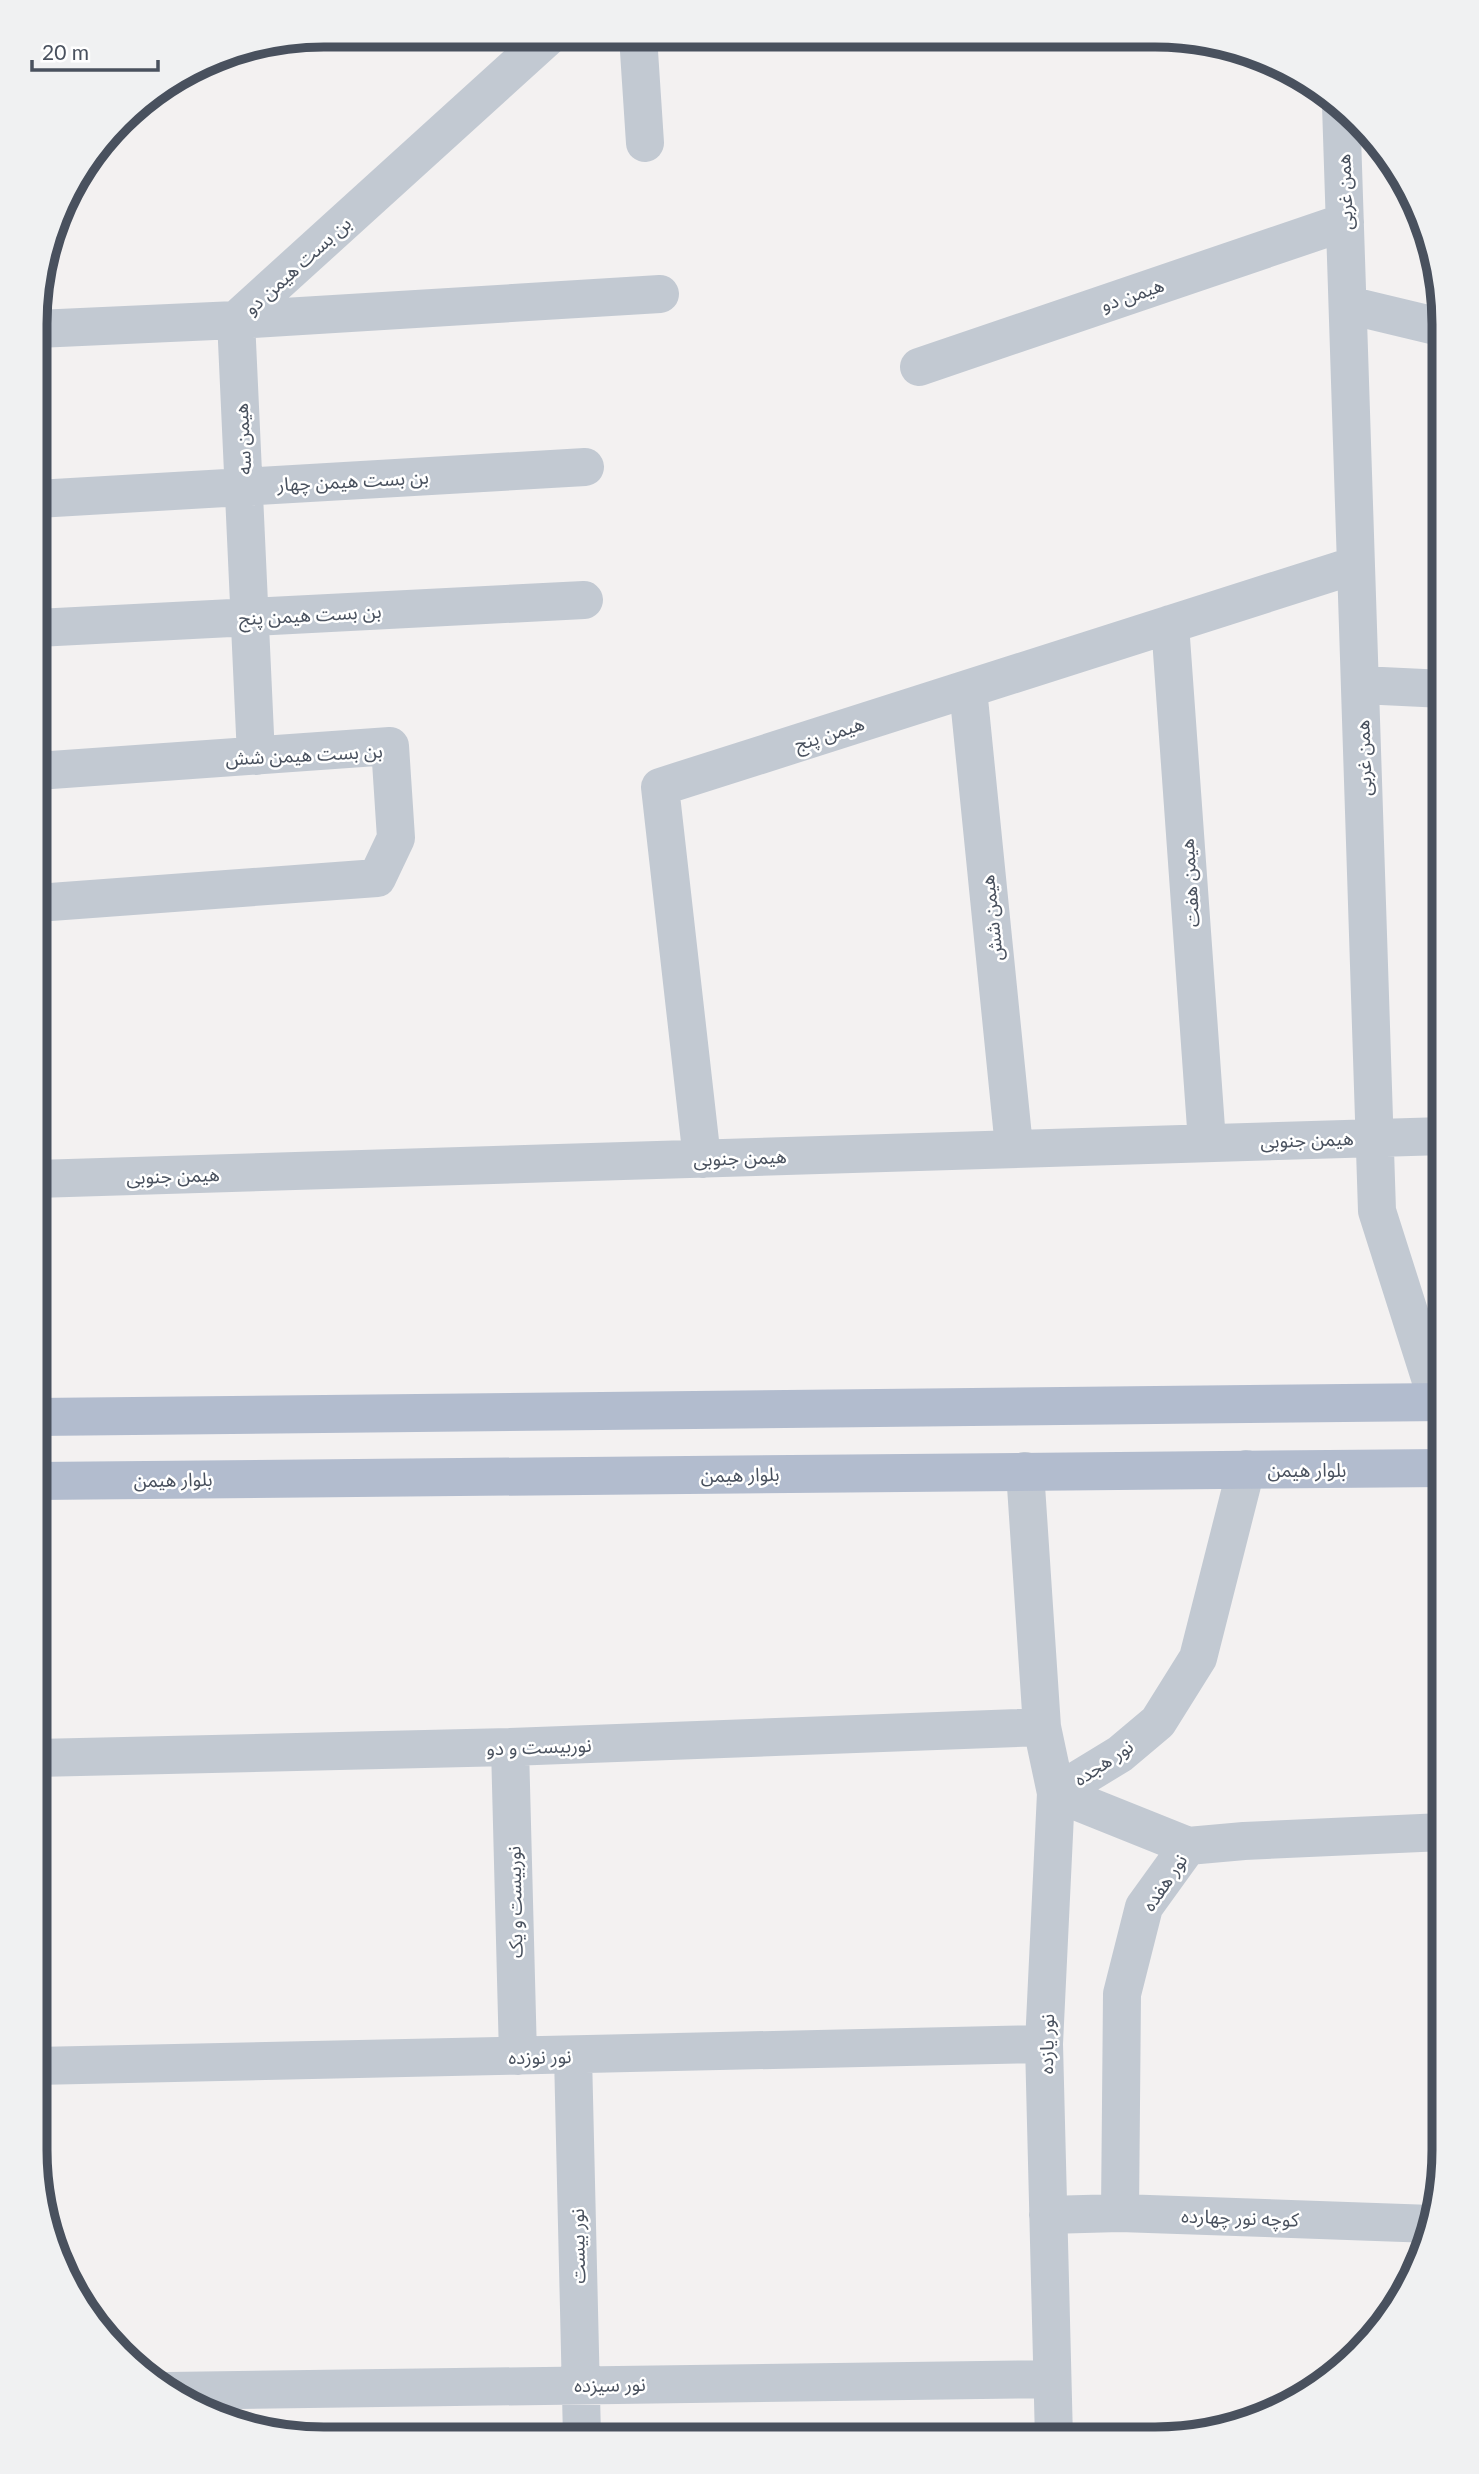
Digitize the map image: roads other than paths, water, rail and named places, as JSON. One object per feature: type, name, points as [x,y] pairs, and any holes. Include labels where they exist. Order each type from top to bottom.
[{"type":"main road","points":[[47,1417],[1432,1403]]},
{"type":"main road","name":"بلوار هیمن","points":[[47,1480],[1432,1468]]},
{"type":"street","name":"بن بست هیمن دو","points":[[236,320],[537,47]]},
{"type":"street","points":[[639,47],[645,143]]},
{"type":"street","name":"همن غربی","points":[[1342,120],[1377,1211],[1432,1376]]},
{"type":"street","name":"هیمن دو","points":[[919,367],[1345,222]]},
{"type":"street","name":"بن بست هیمن دو","points":[[236,320],[660,294]]},
{"type":"street","points":[[1348,305],[1432,325]]},
{"type":"street","points":[[47,329],[236,320]]},
{"type":"street","name":"هیمن سه","points":[[236,320],[257,756]]},
{"type":"street","name":"بن بست هیمن چهار","points":[[47,498],[585,467]]},
{"type":"street","name":"هیمن پنج","points":[[702,1159],[660,787],[1356,565]]},
{"type":"street","name":"بن بست هیمن پنج","points":[[47,627],[584,600]]},
{"type":"street","name":"هیمن هفت","points":[[1170,624],[1207,1142]]},
{"type":"street","points":[[1361,685],[1432,689]]},
{"type":"street","name":"هیمن شش","points":[[968,689],[1014,1147]]},
{"type":"street","name":"بن بست هیمن شش","points":[[47,770],[390,746],[396,838],[377,878],[47,902]]},
{"type":"street","name":"هیمن جنوبی","points":[[47,1179],[1014,1147],[1432,1136]]},
{"type":"street","name":"نور هجده","points":[[1025,1471],[1042,1727],[1056,1793],[1120,1754],[1157,1723],[1198,1658],[1246,1469]]},
{"type":"street","name":"نوربیست و دو","points":[[47,1758],[510,1747],[1042,1727]]},
{"type":"street","name":"نوربیست و یک","points":[[510,1747],[518,2056]]},
{"type":"street","points":[[1056,1793],[1188,1846]]},
{"type":"street","name":"نور یازده","points":[[1054,2427],[1044,2044],[1056,1793]]},
{"type":"street","name":"نور هفده","points":[[1120,2213],[1122,1994],[1144,1907],[1188,1846],[1432,1832]]},
{"type":"street","name":"نور نوزده","points":[[47,2066],[1044,2044]]},
{"type":"street","name":"نور بیست","points":[[573,2055],[582,2427]]},
{"type":"street","name":"کوچه نور چهارده","points":[[1048,2215],[1120,2213],[1422,2224]]},
{"type":"street","name":"نور سیزده","points":[[187,2391],[1052,2379]]}]
